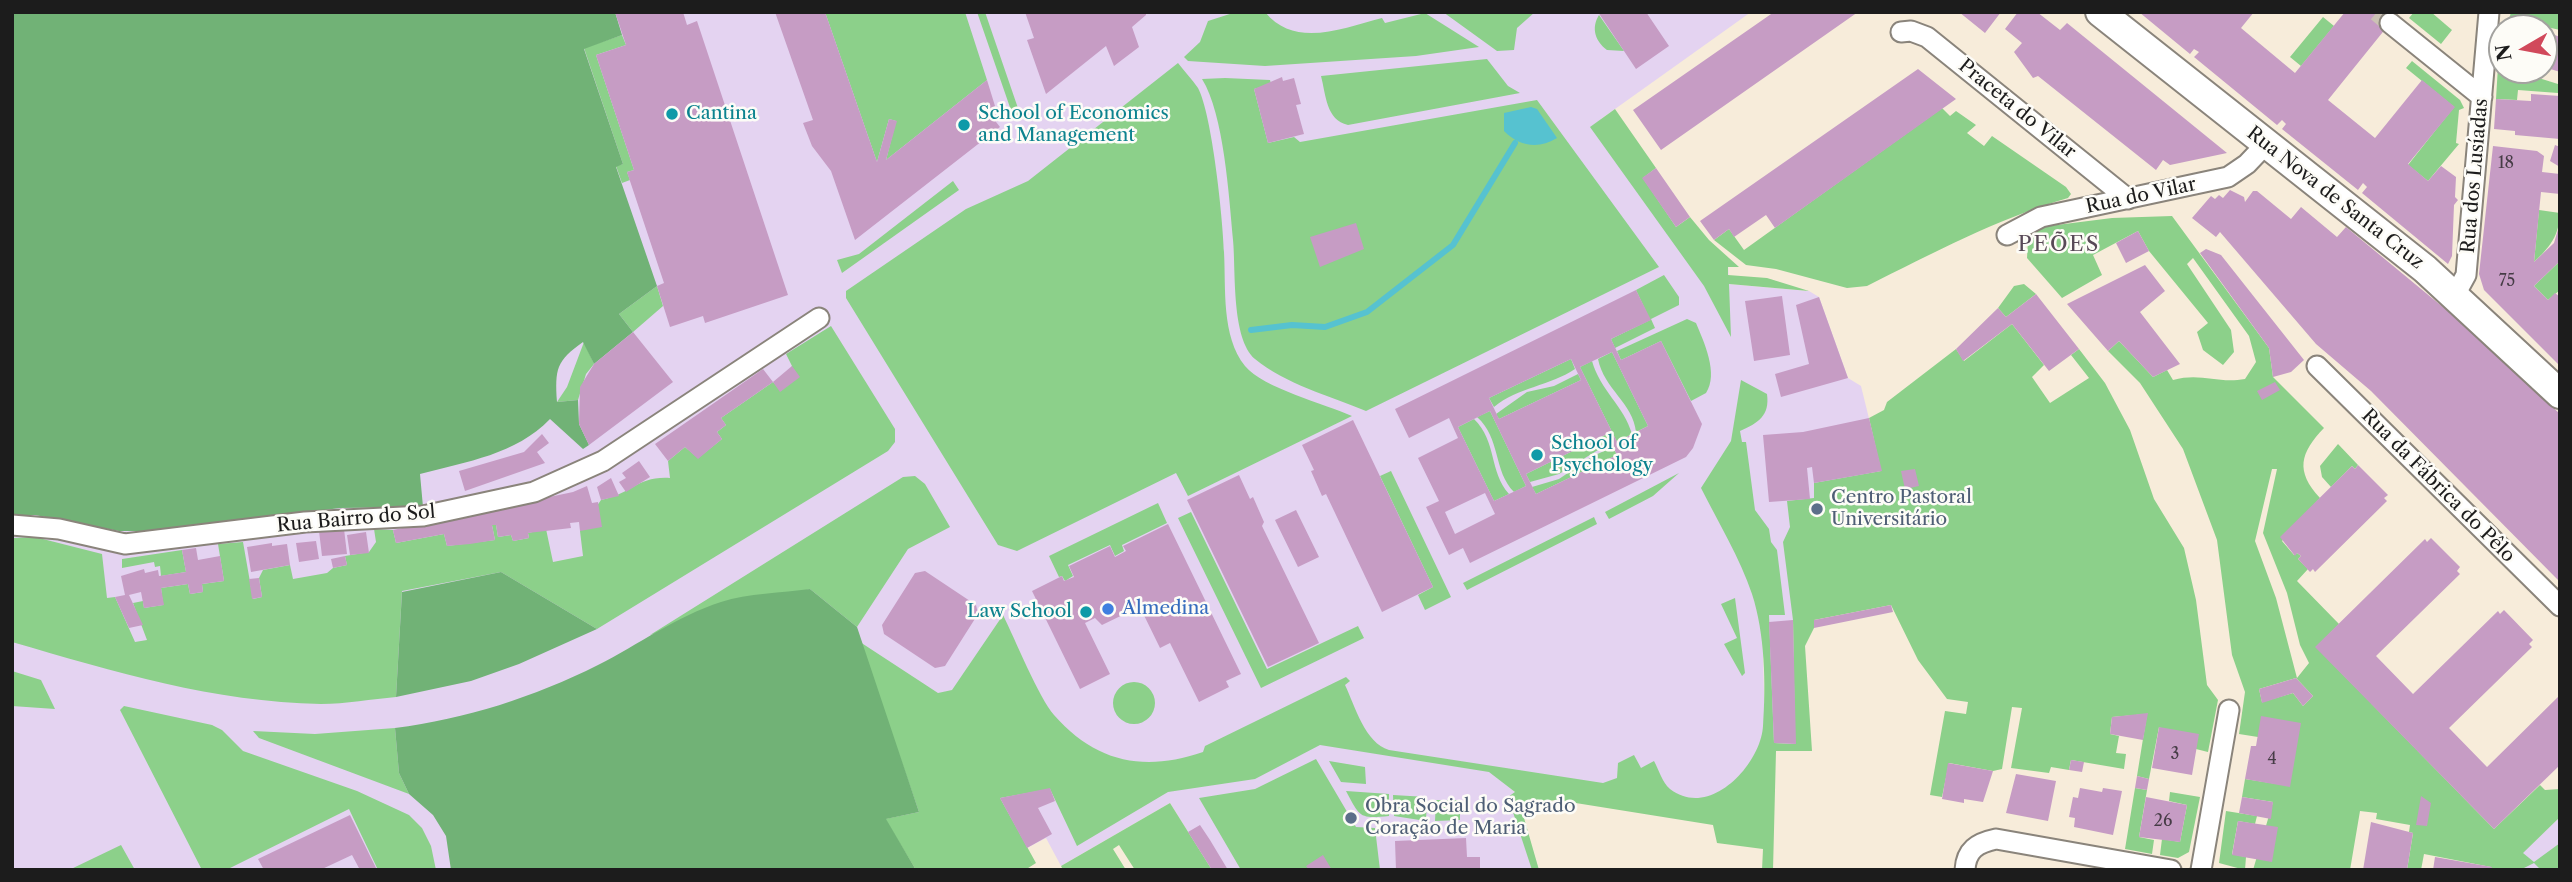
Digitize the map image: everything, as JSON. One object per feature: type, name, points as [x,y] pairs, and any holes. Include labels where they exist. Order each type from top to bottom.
[{"type":"street","name":"Rua Nova de Santa Cruz","points":[[2100,12],[2455,295],[2560,394]]},
{"type":"street","name":"Rua dos Lusíadas","points":[[2455,295],[2466,275],[2489,12]]},
{"type":"street","points":[[2390,23],[2482,97]]},
{"type":"street","name":"Praceta do Vilar","points":[[1901,32],[1911,31],[1927,37],[2127,199]]},
{"type":"street","name":"Rua do Vilar","points":[[2007,235],[2041,217],[2228,177],[2247,164],[2266,144]]},
{"type":"street","name":"Rua Bairro do Sol","points":[[12,525],[59,529],[125,544],[159,542],[305,522],[423,516],[534,492],[603,461],[819,318]]},
{"type":"street","name":"Rua da Fábrica do Pêlo","points":[[2317,366],[2560,606]]},
{"type":"street","points":[[2202,870],[2229,710]]},
{"type":"street","points":[[1965,870],[1966,859],[1973,848],[1996,839],[2171,870]]},
{"type":"shaded area","points":[[12,12],[1751,12],[1601,119],[1701,263],[1728,262],[1729,284],[1809,291],[1819,297],[1848,378],[1861,386],[1878,455],[1793,621],[1796,744],[1774,743],[1762,612],[1767,816],[1491,772],[1515,792],[1539,870],[1212,870],[1170,803],[1061,866],[1046,838],[1027,848],[999,798],[824,830],[812,870],[12,870]]},
{"type":"shaded area","points":[[2560,817],[2560,870],[2520,870],[2533,862],[2522,853]]},
{"type":"green space","points":[[12,12],[615,12],[622,35],[584,49],[623,164],[616,167],[657,286],[619,314],[633,332],[594,364],[583,342],[567,355],[559,367],[556,381],[557,402],[578,400],[579,424],[589,445],[583,449],[550,419],[522,441],[506,449],[420,474],[423,507],[340,508],[160,531],[119,531],[35,515],[12,515]]},
{"type":"green space","points":[[825,12],[965,12],[987,80],[886,160],[896,121],[889,119],[877,162]]},
{"type":"green space","points":[[977,12],[985,12],[1020,114],[1014,119]]},
{"type":"green space","points":[[1236,12],[1265,12],[1290,30],[1305,33],[1336,30],[1382,18],[1385,23],[1425,13],[1479,47],[1416,56],[1265,66],[1188,61],[1184,57],[1200,42],[1208,21]]},
{"type":"green space","points":[[1443,12],[1535,12],[1517,28],[1514,50],[1497,51]]},
{"type":"green space","points":[[2414,12],[2431,12],[2452,30],[2441,44],[2409,18]]},
{"type":"green space","points":[[2560,12],[2560,30],[2558,14],[2510,14]]},
{"type":"green space","points":[[1599,15],[1624,51],[1607,50],[1600,43],[1595,29]]},
{"type":"green space","points":[[2323,17],[2334,26],[2301,66],[2290,57]]},
{"type":"green space","points":[[622,35],[626,45],[596,55],[634,170],[627,172],[630,180],[622,183],[616,166],[623,164],[584,48]]},
{"type":"green space","points":[[1487,59],[1508,86],[1520,93],[1348,125],[1335,118],[1331,112],[1321,76]]},
{"type":"green space","points":[[2412,61],[2460,100],[2464,108],[2459,110],[2456,143],[2459,144],[2428,181],[2408,165],[2454,107],[2406,68]]},
{"type":"green space","points":[[1178,63],[1198,88],[1208,120],[1221,216],[1226,311],[1237,354],[1245,366],[1266,381],[1352,416],[1188,496],[1176,473],[1017,551],[998,545],[846,298],[846,291],[966,209],[1028,181]]},
{"type":"green space","points":[[1202,79],[1270,80],[1271,84],[1254,89],[1268,143],[1294,137],[1300,142],[1537,100],[1659,267],[1366,411],[1280,376],[1255,359],[1247,349],[1238,320],[1224,156],[1216,113]]},
{"type":"green space","points":[[2497,84],[2558,84],[2558,93],[2518,90],[2517,100],[2496,99]]},
{"type":"green space","points":[[1942,108],[1950,116],[1956,111],[1976,125],[1967,133],[1984,146],[1992,136],[2066,187],[2071,194],[2068,198],[2016,216],[1966,238],[1867,286],[1847,288],[1776,269],[1746,265],[1714,240],[1729,229],[1744,250]]},
{"type":"green space","points":[[1615,109],[1656,168],[1643,178],[1676,227],[1690,217],[1709,240],[1739,267],[1728,267],[1728,275],[1767,278],[1809,291],[1729,284],[1731,337],[1704,286],[1590,127]]},
{"type":"green space","points":[[953,181],[959,190],[842,273],[837,260],[859,254]]},
{"type":"green space","points":[[2539,210],[2560,213],[2553,240],[2534,262]]},
{"type":"green space","points":[[2172,216],[2269,348],[2273,377],[2324,428],[2310,446],[2304,462],[2307,479],[2320,498],[2282,541],[2294,555],[2297,553],[2301,556],[2298,559],[2308,569],[2297,581],[2339,624],[2316,647],[2494,829],[2540,785],[2545,790],[2560,789],[2560,817],[2523,853],[2534,862],[2560,843],[2560,870],[2541,870],[2534,863],[2520,870],[2491,870],[2491,867],[2424,854],[2421,870],[2407,870],[2413,833],[2409,832],[2410,825],[2376,819],[2377,813],[2360,811],[2350,870],[2253,870],[2273,802],[2242,797],[2245,779],[2290,786],[2258,737],[2239,734],[2245,692],[2232,655],[2217,540],[2183,449],[2140,383],[2108,351],[2119,341],[2153,377],[2167,370],[2173,380],[2192,377],[2245,379],[2256,362],[2249,336],[2193,258],[2187,264],[2231,330],[2234,352],[2223,365],[2203,350],[2197,332],[2208,323],[2149,251],[2138,231],[2093,255],[2102,275],[2062,298],[2027,258],[2028,240],[2041,227],[2112,218]],"holes":[[[2272,469],[2277,469],[2263,533],[2287,593],[2300,645],[2309,663],[2297,678],[2276,598],[2255,541]],[[2296,678],[2313,696],[2303,706],[2293,693],[2262,702],[2259,689]]]},
{"type":"green space","points":[[2560,261],[2560,290],[2548,300],[2534,286]]},
{"type":"green space","points":[[1664,275],[1679,297],[1679,305],[1651,319],[1655,328],[1615,348],[1611,339],[1650,320],[1636,290]]},
{"type":"green space","points":[[2024,284],[2036,294],[2006,317],[1998,308],[2014,286]]},
{"type":"green space","points":[[657,286],[663,306],[633,332],[619,314]]},
{"type":"green space","points":[[1687,319],[1696,323],[1711,368],[1710,385],[1706,393],[1691,401],[1661,341],[1621,360],[1617,351]]},
{"type":"green space","points":[[2012,324],[2044,365],[2032,377],[2050,403],[2089,378],[2071,355],[2079,349],[2105,383],[2130,430],[2154,499],[2184,548],[2196,600],[2207,685],[2218,700],[2208,752],[2196,749],[2159,727],[2149,779],[2137,776],[2147,714],[2112,717],[2110,734],[2119,736],[2116,753],[2126,754],[2124,769],[2071,760],[2069,770],[2051,767],[2049,773],[2011,768],[2022,708],[2012,707],[2002,769],[1993,771],[1949,763],[1942,797],[1930,795],[1945,711],[1966,714],[1968,702],[1947,699],[1918,660],[1891,605],[1814,620],[1814,628],[1805,646],[1812,751],[1776,751],[1773,870],[1762,870],[1763,849],[1717,843],[1713,825],[1557,800],[1520,804],[1539,870],[1532,870],[1508,797],[1515,792],[1489,772],[1320,745],[1255,779],[1168,792],[1077,846],[1050,789],[1000,798],[1036,863],[1025,870],[916,870],[885,819],[919,812],[860,642],[938,693],[952,690],[1003,615],[1034,682],[1054,715],[1087,744],[1122,759],[1161,761],[1203,752],[1205,746],[1346,677],[1350,681],[1345,685],[1367,732],[1373,740],[1389,750],[1603,783],[1617,778],[1618,763],[1634,755],[1641,768],[1654,761],[1667,786],[1685,797],[1701,798],[1716,793],[1743,771],[1760,741],[1763,726],[1764,659],[1756,609],[1741,567],[1701,488],[1731,441],[1741,380],[1767,394],[1765,413],[1752,425],[1740,431],[1742,442],[1746,442],[1755,510],[1769,529],[1771,542],[1777,550],[1785,615],[1769,615],[1774,743],[1795,744],[1793,620],[1783,542],[1790,527],[1787,501],[1814,498],[1814,483],[1881,471],[1869,418],[1884,410],[1887,402],[1956,349],[1964,361]]},
{"type":"green space","points":[[831,326],[895,429],[895,442],[888,451],[597,629],[501,572],[402,591],[396,697],[321,704],[242,698],[165,684],[12,642],[12,538],[35,537],[102,554],[107,598],[115,597],[135,642],[147,640],[133,603],[143,601],[144,608],[163,605],[161,588],[188,584],[190,594],[203,592],[202,584],[224,581],[218,544],[243,542],[253,599],[262,597],[259,578],[263,570],[290,565],[293,579],[327,573],[333,568],[347,565],[345,556],[369,552],[376,542],[374,529],[393,530],[396,543],[444,534],[447,546],[495,540],[492,525],[496,525],[498,537],[511,535],[513,541],[529,538],[528,533],[546,529],[553,562],[583,556],[580,531],[601,500],[620,494],[642,482],[670,478],[668,461],[685,447],[698,458],[722,439],[717,432],[726,425],[721,418],[773,382],[781,391],[792,366],[786,354]]},
{"type":"green space","points":[[584,342],[594,364],[586,374],[578,400],[557,402],[567,387]]},
{"type":"green space","points":[[1612,352],[1648,426],[1636,432],[1630,413],[1601,370],[1598,359]]},
{"type":"green space","points":[[1571,359],[1575,369],[1565,375],[1513,395],[1494,407],[1489,398]]},
{"type":"green space","points":[[1592,361],[1600,381],[1624,415],[1632,434],[1617,442],[1580,367]]},
{"type":"green space","points":[[1578,374],[1581,380],[1499,419],[1496,414],[1527,392],[1554,386]]},
{"type":"green space","points":[[1490,411],[1526,486],[1514,492],[1507,484],[1490,435],[1477,417]]},
{"type":"green space","points":[[1474,419],[1486,437],[1498,476],[1509,494],[1494,501],[1458,427]]},
{"type":"green space","points":[[1607,434],[1611,442],[1559,474],[1530,482],[1526,474]]},
{"type":"green space","points":[[2338,444],[2358,465],[2355,469],[2352,466],[2331,487],[2322,477],[2320,466]]},
{"type":"green space","points":[[1613,447],[1617,455],[1536,494],[1532,487],[1559,479],[1593,456]]},
{"type":"green space","points":[[1391,471],[1451,597],[1425,610],[1418,595],[1433,587],[1380,476]]},
{"type":"green space","points":[[1679,473],[1653,496],[1609,519],[1605,512]]},
{"type":"green space","points":[[915,476],[925,484],[950,527],[908,549],[857,627],[810,589],[650,635],[903,477]]},
{"type":"green space","points":[[1158,503],[1167,523],[1122,545],[1124,551],[1115,556],[1110,545],[1068,565],[1073,576],[1065,581],[1062,576],[1059,577],[1049,556]]},
{"type":"green space","points":[[1191,512],[1267,669],[1358,626],[1364,638],[1261,688],[1178,518]]},
{"type":"green space","points":[[1594,517],[1597,524],[1467,590],[1463,583]]},
{"type":"green space","points":[[182,550],[186,572],[161,576],[160,566],[155,567],[154,562],[122,568],[122,559]]},
{"type":"green space","points":[[501,572],[597,629],[519,664],[471,681],[396,697],[402,592]]},
{"type":"green space","points":[[810,589],[857,627],[919,812],[886,819],[916,870],[451,870],[446,836],[433,815],[409,794],[399,773],[395,728],[474,713],[524,697],[598,665],[673,623],[721,602],[754,595]]},
{"type":"green space","points":[[1735,598],[1745,673],[1742,676],[1724,644],[1737,638],[1721,604]]},
{"type":"green space","points":[[12,671],[41,680],[55,709],[12,706]]},
{"type":"green space","points":[[1134,682],[1149,688],[1155,703],[1149,718],[1134,724],[1119,718],[1113,703],[1119,688]]},
{"type":"green space","points":[[124,706],[212,725],[222,730],[243,751],[357,791],[409,815],[422,828],[431,846],[436,870],[378,870],[349,809],[226,870],[202,870],[120,710]]},
{"type":"green space","points":[[395,728],[399,773],[409,794],[259,738],[253,731],[315,734]]},
{"type":"green space","points":[[1316,759],[1356,827],[1375,828],[1380,870],[1241,870],[1199,798],[1255,789]]},
{"type":"green space","points":[[1329,761],[1365,767],[1366,784],[1341,782]]},
{"type":"green space","points":[[2135,788],[2147,790],[2139,837],[2154,840],[2152,854],[2125,849]]},
{"type":"green space","points":[[1346,791],[1389,794],[1389,816],[1372,817],[1362,814]]},
{"type":"green space","points":[[2170,792],[2200,797],[2189,852],[2178,858],[2160,855],[2162,839],[2180,842],[2187,805],[2169,801]]},
{"type":"green space","points":[[1393,795],[1427,797],[1426,821],[1394,816]]},
{"type":"green space","points":[[1436,800],[1460,800],[1460,820],[1435,821]]},
{"type":"green space","points":[[1170,803],[1212,870],[1135,870],[1119,845],[1113,849],[1126,870],[1063,870],[1061,866]]},
{"type":"green space","points":[[2226,811],[2257,816],[2255,824],[2238,821],[2232,854],[2246,857],[2245,870],[2219,863]]},
{"type":"green space","points":[[121,845],[135,870],[69,870]]},
{"type":"water","points":[[1531,107],[1537,109],[1557,138],[1543,144],[1529,145],[1504,131],[1504,113]]},
{"type":"building","name":"Cantina","points":[[615,12],[683,12],[687,25],[697,21],[788,295],[705,323],[703,316],[670,327],[657,286],[664,283],[627,172],[634,170],[596,55],[626,45]]},
{"type":"building","name":"School of Economics and Management","points":[[775,12],[825,12],[877,162],[889,119],[897,121],[886,160],[987,80],[995,106],[989,113],[1000,127],[855,240],[831,171],[812,146],[803,123],[813,120]]},
{"type":"building","points":[[1025,12],[1146,12],[1146,15],[1132,27],[1139,47],[1114,66],[1106,46],[1046,94],[1027,40],[1034,38]]},
{"type":"building","points":[[1598,12],[1646,12],[1669,46],[1636,69]]},
{"type":"building","points":[[1774,12],[1858,12],[1661,150],[1633,110]]},
{"type":"building","points":[[1959,12],[2001,12],[1985,33]]},
{"type":"building","points":[[2018,12],[2037,12],[2060,30],[2067,23],[2227,153],[2170,165],[2163,160],[2156,170],[2038,76],[2033,78],[2014,52],[2022,43],[2005,29]]},
{"type":"building","points":[[2139,12],[2254,12],[2241,28],[2295,73],[2345,12],[2399,12],[2328,100],[2375,138],[2422,80],[2455,107],[2408,164],[2428,181],[2441,166],[2456,177],[2455,197],[2458,200],[2454,205],[2452,256],[2448,264],[2362,193],[2367,187],[2363,183],[2358,190],[2282,129],[2286,124],[2282,120],[2277,125],[2194,57],[2199,52],[2194,49],[2190,54]]},
{"type":"building","points":[[2558,36],[2560,37],[2558,71]]},
{"type":"building","points":[[1918,69],[1956,99],[1775,228],[1766,215],[1734,237],[1729,229],[1714,240],[1700,221]]},
{"type":"building","points":[[1282,77],[1283,81],[1294,78],[1301,104],[1296,105],[1304,134],[1268,143],[1254,89]]},
{"type":"building","points":[[2531,94],[2560,96],[2560,139],[2515,135],[2515,131],[2494,129],[2496,99],[2531,101]]},
{"type":"building","points":[[2555,145],[2560,147],[2560,167],[2550,161]]},
{"type":"building","points":[[2493,146],[2537,151],[2544,156],[2542,172],[2560,174],[2560,194],[2541,192],[2534,262],[2554,243],[2560,223],[2560,261],[2534,286],[2548,300],[2555,293],[2560,297],[2560,366],[2484,290],[2479,274]]},
{"type":"building","points":[[1656,168],[1690,217],[1676,227],[1642,178]]},
{"type":"building","points":[[2230,190],[2244,197],[2245,202],[2253,191],[2257,191],[2291,219],[2301,207],[2337,237],[2346,227],[2461,322],[2560,414],[2560,582],[2371,391],[2316,344],[2220,232],[2216,237],[2192,218],[2211,196],[2215,199],[2219,195],[2223,198]]},
{"type":"building","points":[[1356,223],[1364,249],[1320,267],[1310,237]]},
{"type":"building","points":[[2138,231],[2149,251],[2126,263],[2116,243]]},
{"type":"building","points":[[2206,249],[2221,255],[2304,360],[2291,372],[2273,377],[2269,348],[2200,253]]},
{"type":"building","points":[[2145,265],[2165,291],[2140,312],[2180,364],[2153,377],[2119,341],[2108,351],[2067,304]]},
{"type":"building","points":[[1636,290],[1651,320],[1611,339],[1621,360],[1661,341],[1702,424],[1693,448],[1686,457],[1470,563],[1463,548],[1449,555],[1426,507],[1439,501],[1418,458],[1458,438],[1449,418],[1409,438],[1395,409]],"holes":[[[1612,352],[1648,426],[1617,442],[1580,367]],[[1571,359],[1581,380],[1499,419],[1489,398]],[[1490,411],[1526,486],[1494,501],[1458,427]],[[1607,434],[1617,455],[1536,494],[1526,474]],[[1485,493],[1495,514],[1455,534],[1445,512]]]},
{"type":"building","points":[[2036,294],[2079,349],[2049,371],[2012,324],[1963,361],[1956,349],[1998,308],[2006,317]]},
{"type":"building","points":[[1782,296],[1790,355],[1754,361],[1745,301]]},
{"type":"building","points":[[1819,297],[1848,378],[1781,397],[1775,374],[1809,364],[1796,305]]},
{"type":"building","points":[[633,332],[673,382],[589,445],[579,424],[580,387],[594,364]]},
{"type":"building","points":[[792,366],[800,377],[780,392],[773,382]]},
{"type":"building","points":[[763,369],[773,382],[721,418],[726,425],[717,432],[722,439],[698,459],[685,447],[668,461],[655,444]]},
{"type":"building","points":[[2275,382],[2280,390],[2262,400],[2257,391]]},
{"type":"building","points":[[1869,418],[1882,471],[1814,483],[1812,467],[1807,468],[1810,499],[1769,502],[1763,435],[1803,432]]},
{"type":"building","points":[[1353,420],[1433,587],[1382,612],[1326,494],[1322,496],[1302,445]]},
{"type":"building","points":[[542,434],[549,443],[537,452],[545,463],[465,491],[459,471],[524,452]]},
{"type":"building","points":[[639,461],[650,477],[626,492],[619,482],[626,478],[622,473]]},
{"type":"building","points":[[2358,465],[2388,495],[2384,498],[2387,501],[2315,572],[2313,569],[2310,572],[2298,559],[2301,556],[2297,553],[2295,556],[2280,537],[2352,466],[2355,469]]},
{"type":"building","points":[[1915,469],[1919,486],[1905,489],[1901,471]]},
{"type":"building","points":[[1239,475],[1250,499],[1253,497],[1264,522],[1262,526],[1319,643],[1268,667],[1187,500]]},
{"type":"building","points":[[611,478],[619,496],[601,500],[597,487]]},
{"type":"building","points":[[587,486],[592,503],[598,502],[602,527],[580,531],[579,522],[570,523],[571,528],[528,533],[529,538],[513,541],[511,535],[498,537],[496,525],[492,525],[495,540],[447,546],[444,534],[396,543],[393,530],[573,492]]},
{"type":"building","points":[[1296,510],[1319,557],[1298,567],[1275,520]]},
{"type":"building","name":"Law School","points":[[1168,524],[1241,674],[1226,681],[1229,687],[1199,702],[1170,643],[1160,648],[1137,601],[1137,608],[1102,625],[1095,618],[1085,623],[1110,674],[1080,689],[1032,591],[1062,576],[1064,581],[1074,577],[1069,566],[1110,546],[1115,557],[1126,551],[1123,546]]},
{"type":"building","points":[[344,529],[347,554],[322,556],[319,531]]},
{"type":"building","points":[[366,532],[369,553],[350,555],[347,535]]},
{"type":"building","points":[[2431,538],[2460,567],[2457,571],[2460,574],[2376,656],[2413,694],[2498,611],[2500,614],[2504,610],[2533,640],[2529,644],[2532,647],[2449,728],[2487,767],[2560,695],[2560,765],[2494,829],[2315,647],[2425,539],[2427,542]]},
{"type":"building","points":[[316,541],[319,559],[299,562],[296,543]]},
{"type":"building","points":[[272,543],[272,546],[287,544],[290,565],[251,572],[247,547]]},
{"type":"building","points":[[196,548],[198,560],[220,556],[224,581],[202,584],[203,592],[190,594],[188,584],[161,588],[164,605],[144,608],[141,592],[129,595],[143,625],[129,628],[115,597],[125,595],[121,576],[144,569],[145,573],[158,570],[159,576],[186,572],[182,550]]},
{"type":"building","points":[[345,556],[347,565],[333,568],[331,559]]},
{"type":"building","points":[[925,571],[976,605],[978,614],[945,666],[935,668],[884,634],[882,625],[915,573]]},
{"type":"building","points":[[259,578],[262,597],[252,599],[249,579]]},
{"type":"building","points":[[1891,605],[1893,612],[1814,628],[1814,620]]},
{"type":"building","points":[[1793,620],[1796,744],[1774,743],[1769,622]]},
{"type":"building","points":[[2296,678],[2313,696],[2303,706],[2293,693],[2262,703],[2259,689]]},
{"type":"building","points":[[2148,713],[2143,740],[2110,734],[2112,717]]},
{"type":"building","points":[[2261,716],[2301,723],[2290,787],[2245,779],[2251,746],[2256,746]]},
{"type":"building","points":[[2159,727],[2199,734],[2192,775],[2152,768]]},
{"type":"building","points":[[2071,760],[2084,762],[2082,772],[2069,770]]},
{"type":"building","points":[[1948,763],[1993,771],[1983,802],[1964,799],[1964,803],[1942,799]]},
{"type":"building","points":[[2016,774],[2056,781],[2048,821],[2006,813]]},
{"type":"building","points":[[2137,776],[2149,779],[2147,790],[2135,788]]},
{"type":"building","points":[[1050,788],[1055,801],[1038,808],[1052,834],[1027,848],[1000,798]]},
{"type":"building","points":[[2080,788],[2102,792],[2103,788],[2122,791],[2113,835],[2074,827],[2075,818],[2069,817],[2073,797],[2078,798]]},
{"type":"building","points":[[2421,796],[2431,803],[2427,826],[2416,825]]},
{"type":"building","points":[[2146,797],[2187,805],[2180,842],[2139,837]]},
{"type":"building","points":[[2242,797],[2273,802],[2271,819],[2239,813]]},
{"type":"building","points":[[350,815],[377,870],[360,870],[352,855],[320,870],[264,870],[258,859]]},
{"type":"building","points":[[2238,821],[2278,827],[2272,862],[2232,855]]},
{"type":"building","points":[[2371,822],[2413,833],[2407,870],[2363,870]]},
{"type":"building","points":[[1200,825],[1228,870],[1212,870],[1188,832]]},
{"type":"building","points":[[1466,838],[1467,857],[1480,857],[1480,870],[1396,870],[1395,841]]},
{"type":"building","points":[[1323,855],[1332,870],[1309,870],[1306,866]]},
{"type":"building","points":[[2435,857],[2492,867],[2491,870],[2433,870]]},
{"type":"waterway","points":[[1251,330],[1292,325],[1325,327],[1367,312],[1453,245],[1515,143]]},
{"type":"tunnel","points":[[2377,12],[2390,23]]},
{"type":"place","name":"Cantina","points":[[672,114]]},
{"type":"place","name":"School of Economics and Management","points":[[964,125]]},
{"type":"place","name":"School of Psychology","points":[[1537,455]]},
{"type":"place","name":"Centro Pastoral Universitário","points":[[1817,509]]},
{"type":"place","name":"Almedina","points":[[1108,609]]},
{"type":"place","name":"Law School","points":[[1086,612]]},
{"type":"place","name":"Obra Social do Sagrado Coração de Maria","points":[[1351,818]]},
{"type":"district","name":"PEÕES","points":[[2059,245]]}]
